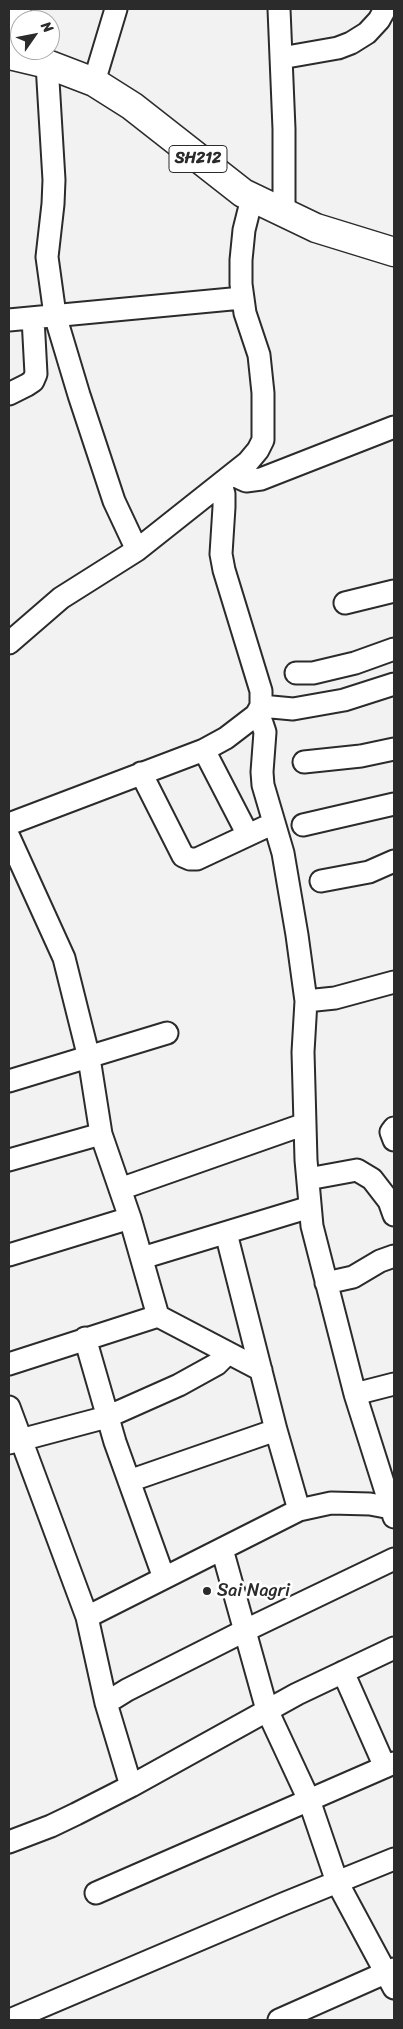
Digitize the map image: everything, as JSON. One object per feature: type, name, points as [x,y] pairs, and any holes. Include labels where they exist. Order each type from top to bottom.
[{"type":"main road","name":"SH212","points":[[9,55],[47,64],[94,82],[132,106],[243,193],[252,198],[316,228],[394,252]]},
{"type":"street","points":[[9,51],[20,9]]},
{"type":"street","points":[[94,82],[116,9]]},
{"type":"street","points":[[279,9],[284,129],[284,212]]},
{"type":"street","points":[[281,58],[338,48],[351,43],[367,33],[379,20],[385,9]]},
{"type":"street","points":[[47,64],[54,180],[47,257],[55,315],[114,501],[137,550]]},
{"type":"street","points":[[9,642],[61,598],[137,550],[248,462],[258,450],[263,440],[263,393],[259,356],[242,298],[241,260],[244,230],[252,198]]},
{"type":"street","points":[[9,320],[242,298]]},
{"type":"street","points":[[9,394],[33,381],[36,374],[33,318]]},
{"type":"street","points":[[227,479],[246,481],[261,479],[394,427]]},
{"type":"street","points":[[227,479],[224,494],[221,554],[224,570],[261,691],[258,711],[265,732],[263,785],[286,869],[306,1001],[303,1052],[305,1124],[312,1226],[354,1394],[393,1513]]},
{"type":"street","points":[[345,603],[394,591]]},
{"type":"street","points":[[296,673],[313,673],[355,663],[394,649]]},
{"type":"street","points":[[9,824],[204,750],[226,738],[258,711],[293,709],[344,700],[394,687]]},
{"type":"street","points":[[304,762],[361,756],[394,748]]},
{"type":"street","points":[[204,750],[248,835]]},
{"type":"street","points":[[141,773],[183,856],[190,859],[197,859],[274,823]]},
{"type":"street","points":[[303,826],[394,804]]},
{"type":"street","points":[[9,837],[64,958],[89,1058],[101,1134],[130,1218],[158,1316]]},
{"type":"street","points":[[321,881],[369,872],[394,864]]},
{"type":"street","points":[[306,1001],[335,998],[394,982]]},
{"type":"street","points":[[9,1081],[167,1034]]},
{"type":"street","points":[[120,1189],[305,1124]]},
{"type":"street","points":[[394,1128],[391,1132],[394,1140]]},
{"type":"street","points":[[9,1160],[101,1134]]},
{"type":"street","points":[[308,1179],[357,1170],[372,1179],[389,1201],[394,1215]]},
{"type":"street","points":[[142,1258],[310,1207]]},
{"type":"street","points":[[9,1256],[130,1218]]},
{"type":"street","points":[[226,1233],[276,1430],[299,1510]]},
{"type":"street","points":[[326,1283],[353,1277],[380,1260],[394,1256]]},
{"type":"street","points":[[9,1364],[158,1316],[261,1370]]},
{"type":"street","points":[[85,1338],[107,1417],[164,1578]]},
{"type":"street","points":[[15,1441],[107,1417],[179,1385],[217,1364],[228,1353]]},
{"type":"street","points":[[354,1394],[394,1384]]},
{"type":"street","points":[[9,1407],[15,1441],[87,1616],[106,1702],[131,1786]]},
{"type":"street","points":[[129,1481],[276,1430]]},
{"type":"street","points":[[87,1616],[299,1510],[332,1503],[370,1504],[393,1513]]},
{"type":"street","points":[[222,1549],[267,1710],[309,1800],[337,1882],[391,1977],[279,2020]]},
{"type":"street","points":[[106,1702],[394,1559]]},
{"type":"street","points":[[9,1842],[51,1826],[131,1786],[267,1710],[394,1648]]},
{"type":"street","points":[[96,1893],[390,1765],[343,1672]]},
{"type":"street","points":[[10,2020],[394,1859]]},
{"type":"place","name":"Sai Nagri","points":[[207,1591]]}]
